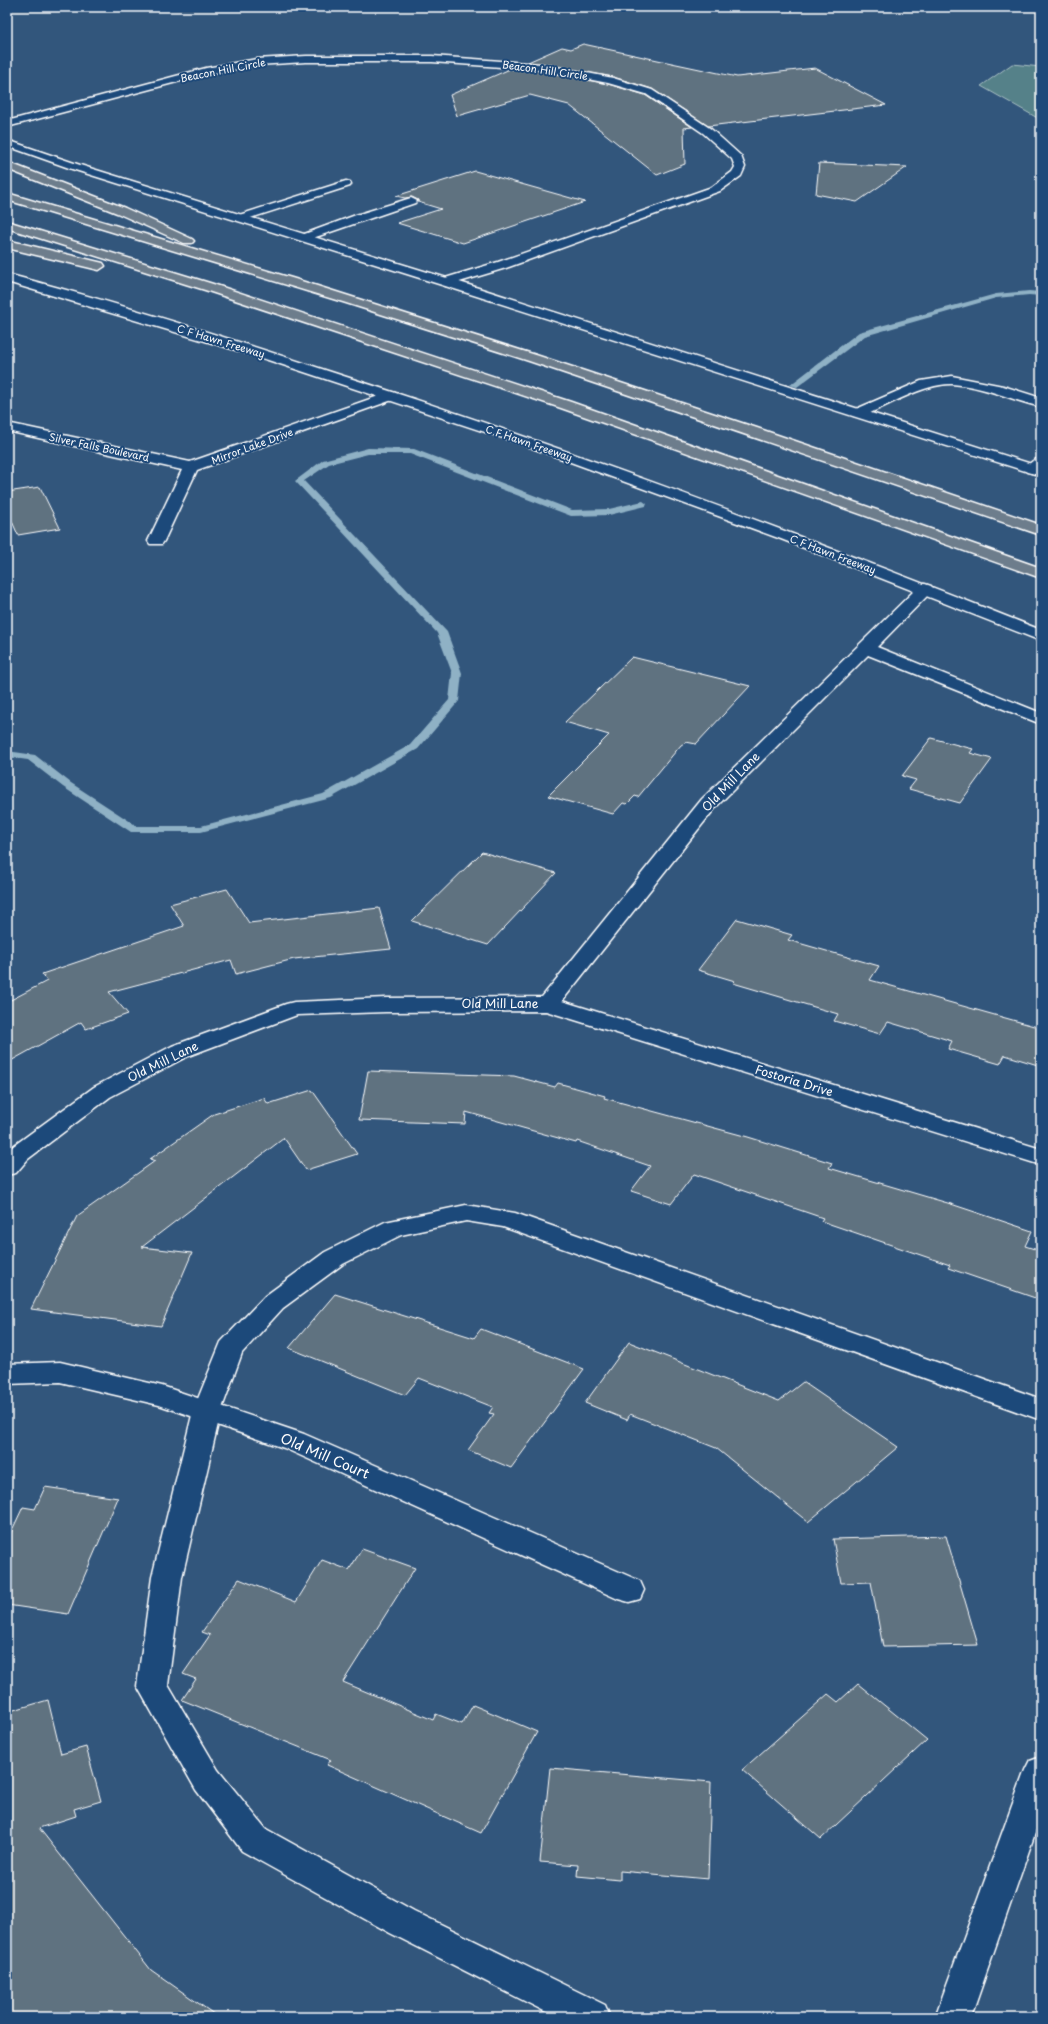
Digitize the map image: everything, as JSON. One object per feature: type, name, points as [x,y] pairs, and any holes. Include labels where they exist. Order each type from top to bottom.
[{"type":"highway","points":[[7,165],[154,223],[230,263]]},
{"type":"highway","points":[[7,196],[230,263],[597,379],[1041,530]]},
{"type":"highway","points":[[7,224],[210,287],[566,405],[1041,573]]},
{"type":"highway","points":[[7,244],[77,262],[210,287]]},
{"type":"highway","points":[[1000,516],[1041,525]]},
{"type":"street","name":"Beacon Hill Circle","points":[[7,124],[206,71],[257,62],[306,59],[432,59],[541,67],[610,80],[649,92],[707,131],[737,158],[740,167],[738,174],[716,189],[502,265],[446,282]]},
{"type":"street","points":[[7,143],[76,167],[1038,468]]},
{"type":"street","points":[[240,218],[346,184]]},
{"type":"street","points":[[303,238],[411,201]]},
{"type":"street","name":"C F Hawn Freeway","points":[[7,278],[104,305],[310,369],[631,478],[925,589],[1041,636]]},
{"type":"street","points":[[859,413],[926,384],[952,380],[998,389],[1041,403]]},
{"type":"street","name":"Mirror Lake Drive","points":[[191,467],[390,396]]},
{"type":"street","name":"Silver Falls Boulevard","points":[[7,427],[191,467]]},
{"type":"street","points":[[156,541],[191,467]]},
{"type":"street","name":"Old Mill Lane","points":[[7,1168],[20,1153],[102,1092],[180,1051],[294,1009],[386,1005],[548,1004],[709,803],[925,589]]},
{"type":"street","points":[[865,648],[1041,719]]},
{"type":"street","name":"Fostoria Drive","points":[[548,1004],[1041,1157]]},
{"type":"street","points":[[592,2017],[402,1922],[254,1840],[207,1780],[152,1686],[167,1577],[207,1411],[230,1350],[274,1302],[334,1258],[394,1228],[466,1213],[506,1219],[1041,1410]]},
{"type":"street","name":"Old Mill Court","points":[[7,1374],[60,1372],[162,1396],[294,1441],[629,1590]]},
{"type":"street","points":[[953,2017],[1041,1770]]},
{"type":"green space","points":[[1012,64],[1041,67],[1041,120],[981,86]]},
{"type":"building","points":[[583,44],[737,77],[815,68],[886,105],[708,126],[652,89],[613,77],[528,62],[562,47],[571,49]]},
{"type":"building","points":[[510,69],[541,71],[608,84],[645,95],[692,127],[684,128],[685,164],[657,175],[569,105],[530,95],[457,116],[450,95]]},
{"type":"building","points":[[819,163],[907,167],[857,202],[816,194]]},
{"type":"building","points":[[475,171],[585,202],[463,243],[397,223],[441,209],[418,202],[418,200],[412,197],[405,198],[396,196]]},
{"type":"building","points":[[40,487],[60,528],[18,535],[7,510],[7,492]]},
{"type":"building","points":[[632,657],[750,686],[696,744],[686,742],[681,745],[638,797],[635,796],[627,804],[623,803],[613,814],[548,796],[609,735],[565,722]]},
{"type":"building","points":[[931,738],[973,749],[970,753],[992,759],[960,803],[909,789],[916,780],[902,776]]},
{"type":"building","points":[[482,852],[556,873],[488,945],[412,921]]},
{"type":"building","points":[[227,889],[249,923],[379,908],[391,949],[294,959],[236,974],[231,960],[109,992],[128,1014],[86,1029],[81,1022],[7,1063],[7,1002],[47,981],[42,974],[184,926],[170,904]]},
{"type":"building","points":[[737,919],[792,935],[788,940],[879,966],[870,980],[1041,1028],[1041,1066],[1005,1055],[1000,1064],[948,1049],[952,1041],[888,1022],[880,1034],[834,1021],[838,1014],[733,983],[735,981],[698,970]]},
{"type":"building","points":[[368,1071],[514,1076],[555,1087],[558,1083],[605,1096],[604,1098],[748,1137],[832,1163],[829,1168],[951,1204],[1032,1231],[1025,1246],[1041,1251],[1041,1300],[948,1268],[950,1265],[821,1221],[823,1218],[694,1174],[671,1204],[631,1191],[650,1166],[577,1141],[576,1143],[466,1112],[465,1124],[359,1120]]},
{"type":"building","points":[[312,1090],[357,1154],[306,1170],[284,1138],[142,1247],[192,1253],[161,1326],[31,1309],[77,1216],[155,1161],[150,1159],[214,1114],[264,1098],[268,1104]]},
{"type":"building","points":[[335,1294],[474,1338],[481,1329],[584,1369],[511,1468],[468,1450],[494,1414],[489,1413],[493,1407],[419,1378],[405,1395],[289,1348]]},
{"type":"building","points":[[629,1342],[779,1401],[803,1382],[898,1447],[808,1522],[716,1448],[630,1414],[627,1420],[585,1403]]},
{"type":"building","points":[[45,1487],[118,1498],[68,1614],[7,1605],[7,1541],[23,1507],[35,1509]]},
{"type":"building","points":[[946,1536],[978,1645],[883,1647],[871,1582],[841,1583],[833,1539]]},
{"type":"building","points":[[362,1549],[415,1568],[343,1682],[433,1720],[436,1714],[462,1724],[473,1705],[537,1732],[481,1833],[327,1765],[331,1760],[182,1700],[196,1679],[183,1674],[210,1635],[202,1632],[239,1579],[296,1602],[322,1560],[349,1570]]},
{"type":"building","points":[[858,1684],[927,1740],[821,1839],[742,1770],[828,1694],[838,1702]]},
{"type":"building","points":[[48,1700],[61,1754],[86,1747],[101,1801],[74,1809],[76,1816],[39,1828],[151,1970],[218,2017],[7,2017],[7,1712]]},
{"type":"building","points":[[550,1768],[711,1782],[708,1879],[620,1871],[620,1880],[577,1876],[578,1865],[540,1862]]},
{"type":"waterway","points":[[794,385],[862,334],[996,296],[1029,293],[1041,294]]},
{"type":"waterway","points":[[7,754],[31,757],[67,785],[135,830],[201,829],[327,796],[414,747],[454,701],[457,673],[442,632],[299,481],[326,462],[368,451],[411,451],[571,513],[609,512],[643,504]]}]
